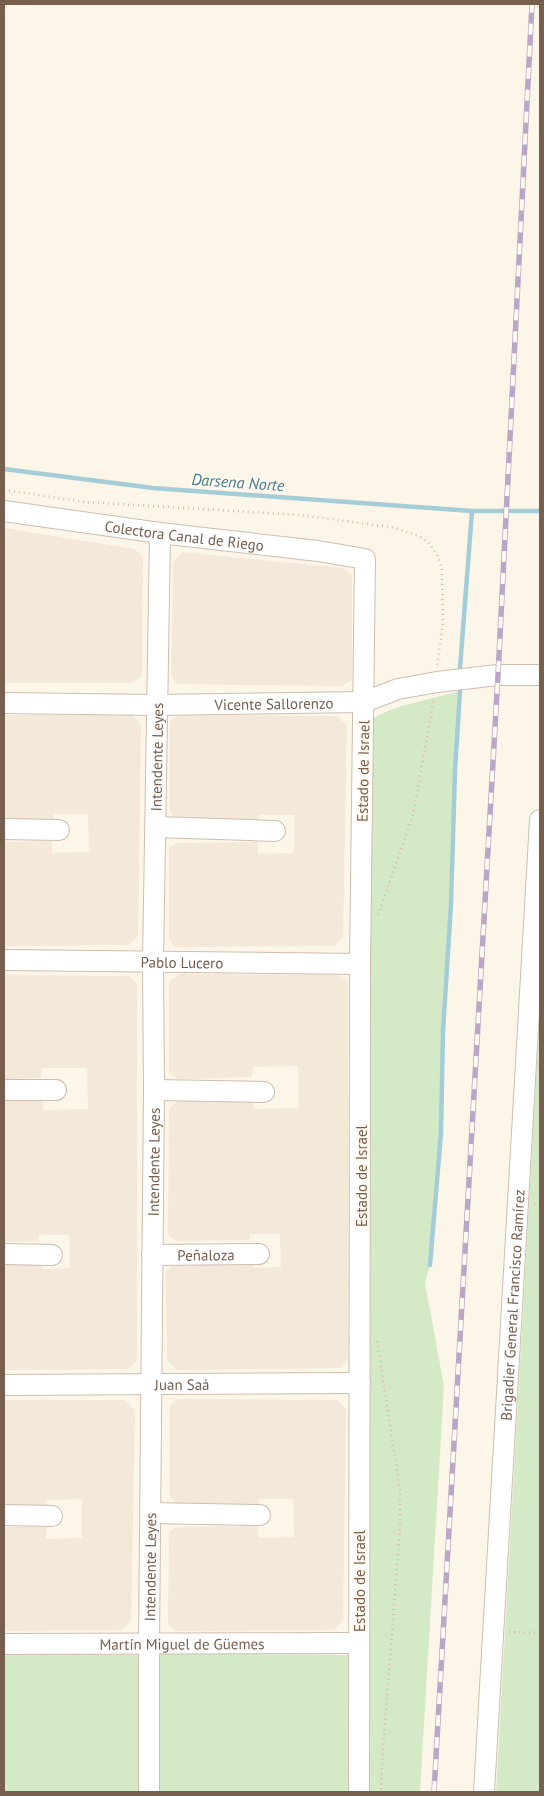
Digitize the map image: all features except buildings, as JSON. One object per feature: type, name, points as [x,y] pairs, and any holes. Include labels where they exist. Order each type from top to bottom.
[{"type":"street","name":"Colectora Canal de Riego","points":[[4,511],[160,533],[318,551],[365,559]]},
{"type":"street","name":"Intendente Leyes","points":[[149,1792],[148,1644],[154,1090],[152,962],[160,533]]},
{"type":"street","name":"Estado de Israel","points":[[359,1792],[360,964],[365,559]]},
{"type":"street","name":"Vicente Sallorenzo","points":[[4,703],[157,705],[364,702],[398,689],[436,682],[498,675],[540,675]]},
{"type":"street","name":"Brigadier General Francisco Ramírez","points":[[484,1792],[540,820]]},
{"type":"street","points":[[156,827],[275,831]]},
{"type":"street","points":[[4,829],[59,830]]},
{"type":"street","name":"Pablo Lucero","points":[[4,960],[360,964]]},
{"type":"street","points":[[4,1090],[56,1090]]},
{"type":"street","points":[[154,1090],[264,1092]]},
{"type":"street","points":[[4,1254],[52,1255]]},
{"type":"street","name":"Peñaloza","points":[[152,1255],[259,1254]]},
{"type":"street","name":"Juan Saá","points":[[4,1385],[360,1383]]},
{"type":"street","points":[[150,1513],[260,1515]]},
{"type":"street","points":[[4,1515],[52,1516]]},
{"type":"street","name":"Martín Miguel de Güemes","points":[[4,1644],[359,1643]]},
{"type":"path","points":[[494,1632],[540,1633]]},
{"type":"shaded area","points":[[4,528],[135,549],[143,558],[142,676],[132,683],[4,683]]},
{"type":"shaded area","points":[[182,552],[342,568],[352,575],[352,680],[342,686],[177,684],[171,676],[173,563]]},
{"type":"shaded area","points":[[4,715],[132,715],[141,724],[138,936],[129,945],[4,946],[4,842],[52,841],[52,853],[89,852],[88,814],[54,814],[54,821],[4,821]]},
{"type":"shaded area","points":[[179,715],[337,716],[347,725],[343,937],[334,946],[176,947],[169,940],[169,848],[177,843],[258,842],[258,854],[294,853],[294,815],[259,815],[259,822],[178,821],[170,813],[170,721]]},
{"type":"shaded area","points":[[179,974],[340,975],[348,983],[348,1359],[340,1368],[176,1370],[167,1360],[166,1271],[174,1264],[253,1262],[254,1268],[281,1267],[280,1234],[250,1234],[250,1240],[176,1241],[168,1235],[169,1109],[178,1100],[254,1099],[254,1109],[299,1108],[298,1066],[253,1067],[252,1077],[178,1079],[169,1072],[169,981]]},
{"type":"shaded area","points":[[4,975],[129,976],[137,984],[137,1360],[129,1369],[4,1370],[4,1264],[42,1263],[43,1269],[70,1268],[69,1235],[39,1235],[39,1241],[4,1242],[4,1101],[43,1100],[43,1110],[88,1109],[87,1068],[42,1068],[41,1078],[4,1079]]},
{"type":"shaded area","points":[[178,1399],[337,1400],[346,1409],[343,1621],[334,1630],[175,1631],[168,1624],[169,1532],[176,1527],[257,1526],[258,1538],[294,1537],[293,1499],[259,1499],[259,1506],[178,1505],[170,1497],[170,1405]]},
{"type":"shaded area","points":[[4,1400],[125,1400],[135,1410],[131,1621],[122,1630],[4,1631],[4,1527],[46,1527],[46,1539],[82,1538],[82,1499],[47,1500],[47,1506],[4,1506]]},
{"type":"green space","points":[[460,691],[455,770],[451,904],[443,1031],[441,1133],[430,1265],[425,1283],[444,1386],[420,1792],[368,1792],[370,728],[373,718],[385,712]]},
{"type":"green space","points":[[540,1009],[540,1792],[496,1792]]},
{"type":"green space","points":[[4,1653],[139,1655],[140,1792],[4,1792]]},
{"type":"green space","points":[[157,1653],[348,1655],[348,1792],[157,1792]]},
{"type":"waterway","name":"Darsena Norte","points":[[4,469],[153,488],[472,511],[540,511]]},
{"type":"waterway","points":[[460,668],[472,511]]},
{"type":"waterway","points":[[430,1265],[441,1133],[443,1031],[451,904],[455,770],[460,691]]},
{"type":"railway","points":[[434,1792],[498,675],[532,4]]}]
